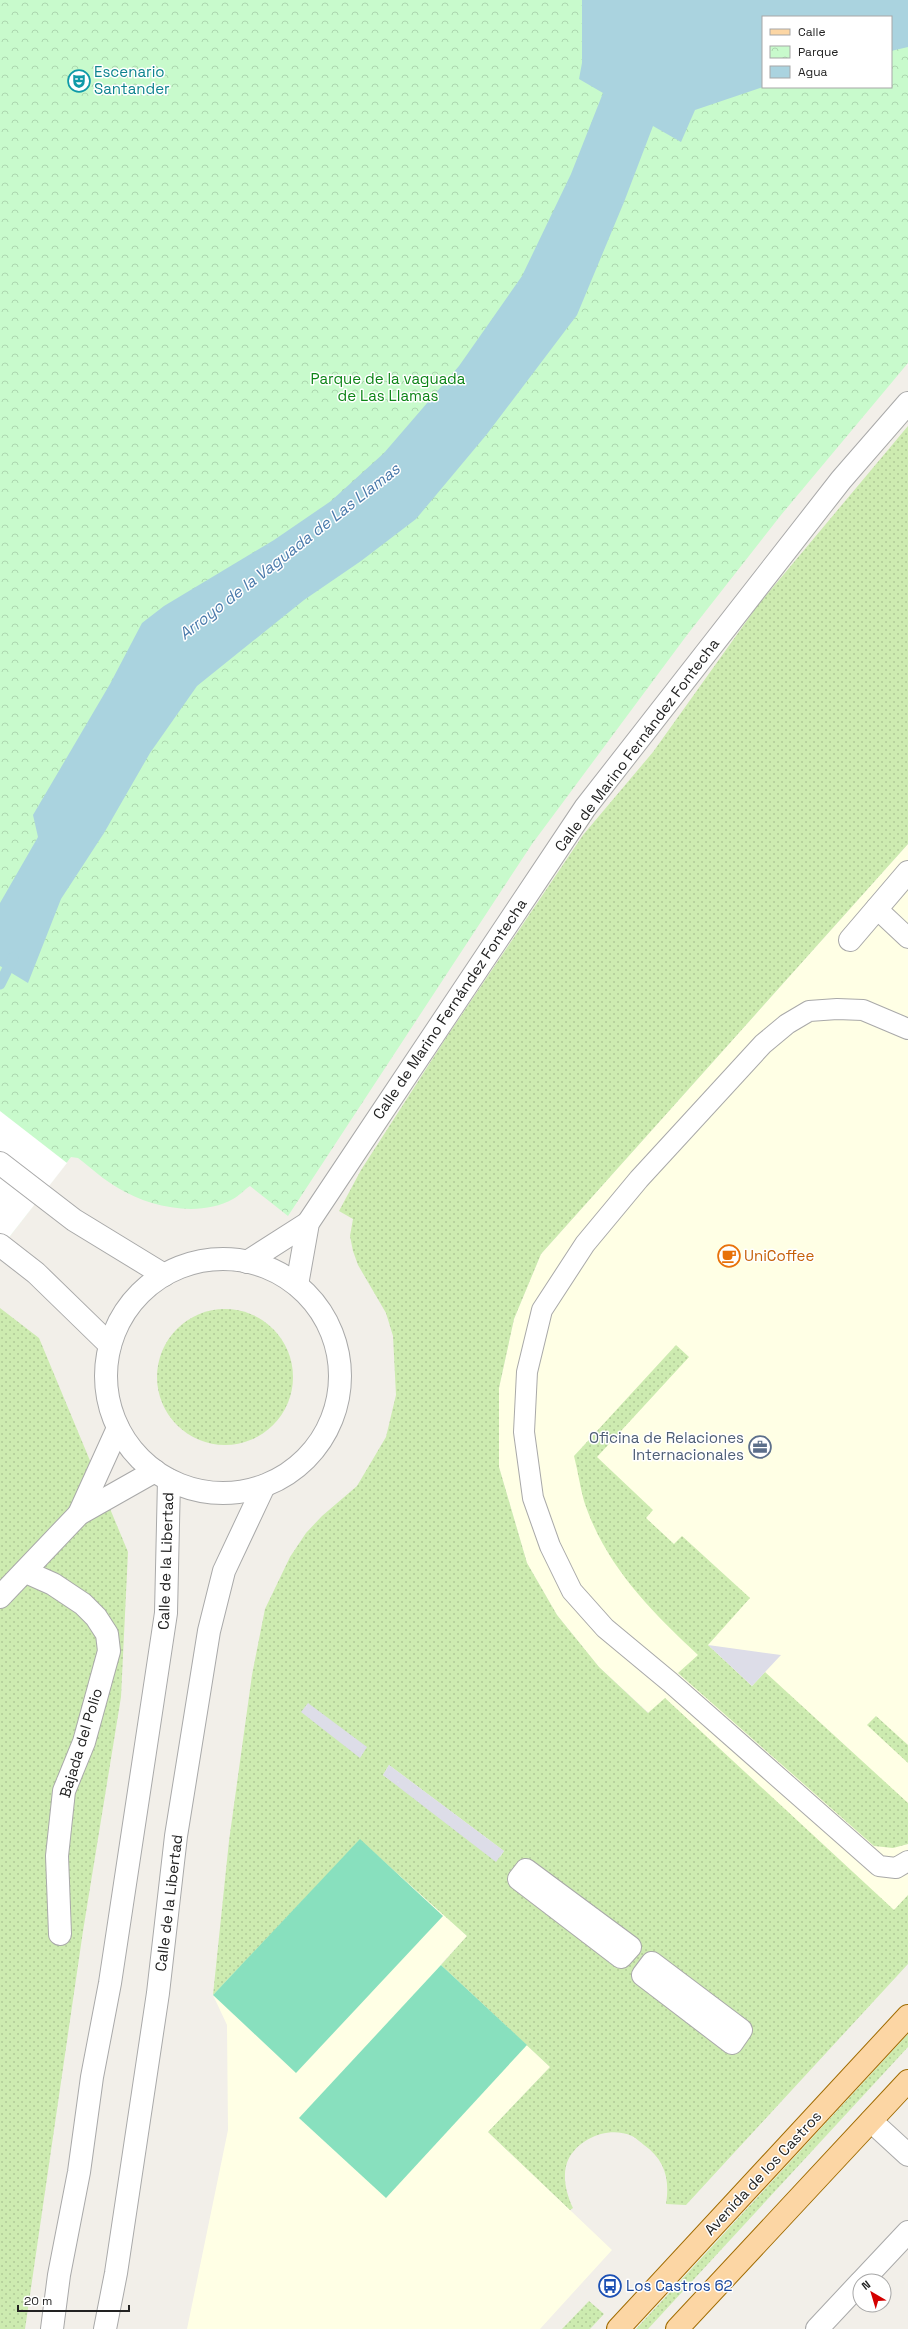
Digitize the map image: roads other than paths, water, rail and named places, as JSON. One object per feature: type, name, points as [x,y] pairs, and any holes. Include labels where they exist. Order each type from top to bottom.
[{"type":"main road","name":"Avenida de los Castros","points":[[618,2329],[908,2016]]},
{"type":"main road","points":[[677,2329],[908,2081]]},
{"type":"street","name":"Calle de Marino Fernández Fontecha","points":[[247,1262],[308,1222],[585,808],[840,480],[908,403]]},
{"type":"street","points":[[850,940],[908,872]]},
{"type":"street","points":[[0,1163],[74,1220],[164,1275]]},
{"type":"street","name":"Calle de Marino Fernández Fontecha","points":[[297,1285],[308,1222]]},
{"type":"street","points":[[1,1246],[36,1273],[110,1345]]},
{"type":"street","points":[[225,1259],[247,1262],[265,1267],[297,1285],[313,1301],[325,1319],[334,1340],[339,1362],[340,1384],[336,1406],[328,1426],[317,1446],[302,1462],[284,1476],[264,1486],[245,1491],[219,1493],[187,1488],[162,1476],[127,1444],[118,1428],[110,1408],[106,1387],[106,1366],[110,1345],[118,1324],[131,1305],[146,1288],[164,1275],[183,1266],[204,1261],[225,1259]]},
{"type":"street","points":[[0,1597],[26,1572],[79,1514],[118,1428]]},
{"type":"street","points":[[79,1514],[162,1476]]},
{"type":"street","name":"Calle de la Libertad","points":[[52,2329],[59,2275],[79,2172],[92,2077],[110,1983],[166,1612],[162,1476]]},
{"type":"street","name":"Calle de la Libertad","points":[[105,2329],[116,2273],[158,1993],[176,1836],[209,1631],[224,1571],[264,1486]]},
{"type":"street","name":"Bajada del Polio","points":[[26,1572],[53,1584],[96,1617],[107,1634],[109,1651],[84,1742],[64,1791],[57,1856],[60,1934]]},
{"type":"street","points":[[526,1870],[630,1947],[621,1957],[519,1879],[526,1870]]},
{"type":"street","points":[[871,2121],[908,2155]]},
{"type":"street","points":[[869,2273],[908,2232]]},
{"type":"street","points":[[816,2329],[852,2291]]},
{"type":"lane","points":[[876,908],[908,938]]},
{"type":"lane","points":[[908,1029],[863,1010],[837,1009],[809,1011],[787,1024],[763,1044],[639,1179],[595,1232],[542,1310],[528,1372],[524,1432],[533,1498],[550,1546],[572,1590],[605,1628],[670,1682],[879,1866],[896,1868],[908,1861]]},
{"type":"water","points":[[582,0],[908,0],[908,47],[892,51],[892,16],[762,16],[762,87],[695,110],[681,142],[653,126],[624,202],[577,315],[487,434],[416,519],[361,561],[304,600],[197,686],[150,753],[104,833],[61,899],[28,983],[0,966],[0,903],[38,837],[33,815],[110,684],[142,623],[164,606],[274,540],[331,501],[384,453],[459,366],[522,276],[571,174],[603,93],[579,79],[582,63]]},
{"type":"waterway","name":"Arroyo de la Vaguada de Las Llamas","points":[[0,984],[13,958]]},
{"type":"place","name":"Escenario Santander","points":[[79,81]]},
{"type":"place","name":"UniCoffee","points":[[729,1256]]},
{"type":"place","name":"Oficina de Relaciones Internacionales","points":[[760,1447]]},
{"type":"place","name":"Los Castros 62","points":[[610,2286]]},
{"type":"park label","name":"Parque de la vaguada de Las Llamas","points":[[388,388]]}]
